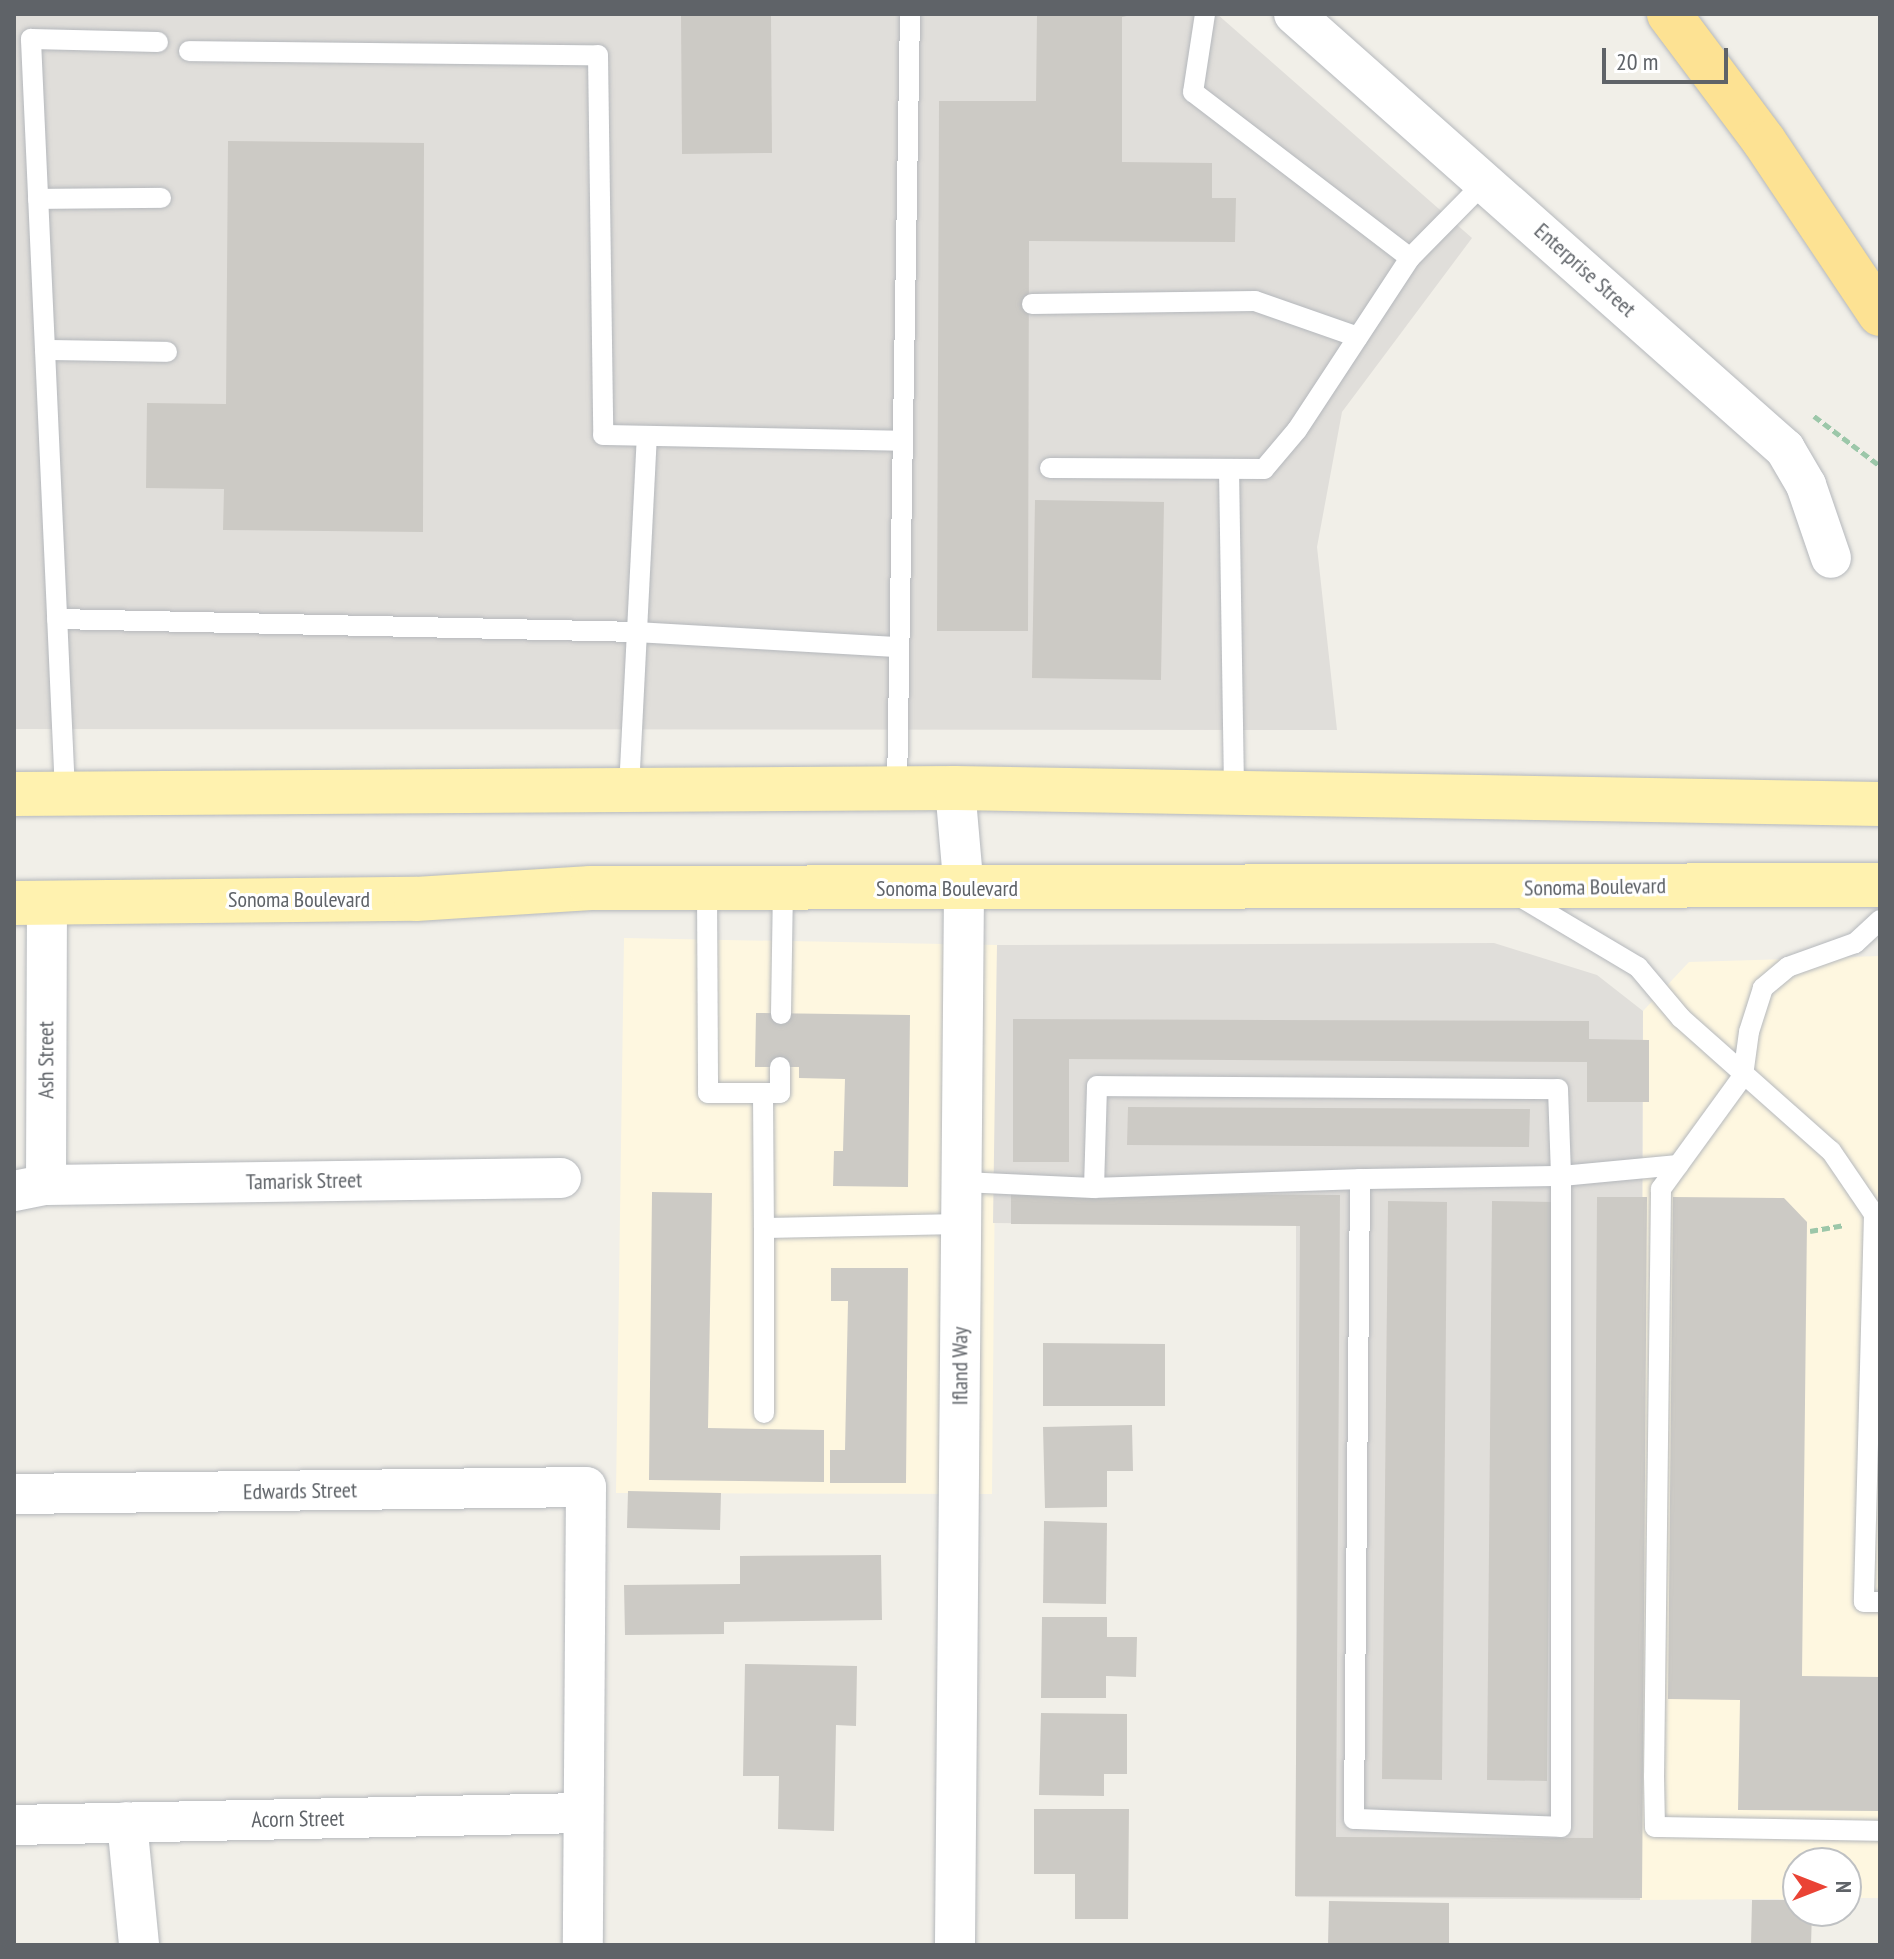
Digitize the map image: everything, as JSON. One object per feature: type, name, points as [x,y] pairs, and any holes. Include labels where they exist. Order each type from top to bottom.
[{"type":"highway","points":[[1669,14],[1764,141],[1880,314]]},
{"type":"main road","points":[[14,794],[955,788],[1880,804]]},
{"type":"main road","name":"Sonoma Boulevard","points":[[31,902],[416,899],[591,888],[964,890],[1880,885]]},
{"type":"street","name":"Enterprise Street","points":[[1294,14],[1785,449],[1806,485],[1831,558]]},
{"type":"street","name":"Ifland Way","points":[[955,788],[964,890],[955,1945]]},
{"type":"street","name":"Ash Street","points":[[30,1188],[31,902]]},
{"type":"street","name":"Tamarisk Street","points":[[30,1188],[561,1178]]},
{"type":"street","name":"Edwards Street","points":[[14,1494],[586,1487],[582,1813]]},
{"type":"street","name":"Acorn Street","points":[[14,1825],[582,1813]]},
{"type":"street","points":[[582,1813],[583,1945]]},
{"type":"street","points":[[127,1822],[139,1945]]},
{"type":"lane","points":[[897,788],[910,14]]},
{"type":"lane","points":[[1205,14],[1193,92],[1410,258]]},
{"type":"lane","points":[[65,792],[31,39],[158,42]]},
{"type":"lane","points":[[189,51],[598,55],[603,435],[903,441]]},
{"type":"lane","points":[[1050,468],[1264,469],[1297,430],[1410,258],[1485,182]]},
{"type":"lane","points":[[38,199],[161,198]]},
{"type":"lane","points":[[1032,304],[1255,301],[1358,337]]},
{"type":"lane","points":[[45,350],[167,352]]},
{"type":"lane","points":[[629,789],[647,436]]},
{"type":"lane","points":[[1229,469],[1234,793]]},
{"type":"lane","points":[[57,619],[637,632],[899,647]]},
{"type":"lane","points":[[1506,888],[1638,967],[1681,1018],[1831,1151],[1874,1214],[1876,1260],[1864,1602],[1880,1602]]},
{"type":"lane","points":[[707,889],[708,1093],[780,1093],[780,1067]]},
{"type":"lane","points":[[781,1014],[783,889]]},
{"type":"lane","points":[[1880,920],[1855,943],[1788,967],[1763,988],[1749,1032],[1743,1076],[1661,1189],[1655,1827],[1880,1831]]},
{"type":"lane","points":[[1094,1188],[1097,1086],[1558,1089],[1561,1176],[1561,1827],[1354,1819],[1360,1179]]},
{"type":"lane","points":[[763,1093],[764,1413]]},
{"type":"lane","points":[[962,1182],[1094,1188],[1561,1176],[1678,1165]]},
{"type":"lane","points":[[764,1228],[962,1224]]},
{"type":"shaded area","points":[[14,14],[1217,14],[1472,238],[1342,412],[1317,547],[1337,730],[14,729]]},
{"type":"shaded area","points":[[624,938],[997,945],[992,1494],[616,1493]]},
{"type":"shaded area","points":[[1494,943],[1597,975],[1643,1011],[1640,1900],[1296,1897],[1296,1225],[993,1223],[997,945]]},
{"type":"shaded area","points":[[1880,956],[1880,1898],[1862,1898],[1862,1847],[1782,1847],[1782,1899],[1640,1900],[1643,1011],[1689,962]]},
{"type":"building","points":[[681,14],[771,14],[772,153],[682,154]]},
{"type":"building","points":[[1037,14],[1136,14],[1122,17],[1122,162],[1212,163],[1212,198],[1236,198],[1235,242],[1029,241],[1028,631],[937,631],[939,101],[1036,101]]},
{"type":"building","points":[[228,141],[424,143],[423,532],[223,530],[224,489],[146,488],[147,403],[226,404]]},
{"type":"building","points":[[1035,500],[1164,502],[1161,680],[1032,678]]},
{"type":"building","points":[[756,1013],[910,1015],[908,1187],[833,1186],[834,1151],[843,1151],[845,1079],[799,1078],[799,1067],[755,1067]]},
{"type":"building","points":[[1013,1019],[1589,1021],[1589,1039],[1649,1040],[1649,1102],[1587,1102],[1587,1062],[1069,1059],[1069,1162],[1013,1162]]},
{"type":"building","points":[[1128,1107],[1530,1109],[1529,1147],[1127,1145]]},
{"type":"building","points":[[652,1192],[712,1193],[708,1428],[824,1430],[824,1482],[649,1480]]},
{"type":"building","points":[[1011,1193],[1340,1195],[1336,1837],[1593,1838],[1597,1197],[1647,1197],[1642,1898],[1295,1896],[1300,1226],[1011,1224]]},
{"type":"building","points":[[1673,1197],[1784,1198],[1807,1222],[1802,1676],[1880,1677],[1880,1811],[1738,1810],[1740,1700],[1668,1699]]},
{"type":"building","points":[[1388,1201],[1447,1202],[1442,1780],[1382,1779]]},
{"type":"building","points":[[1492,1201],[1552,1202],[1547,1781],[1487,1780]]},
{"type":"building","points":[[831,1268],[908,1268],[906,1483],[830,1483],[830,1450],[845,1450],[848,1301],[831,1301]]},
{"type":"building","points":[[1043,1343],[1165,1344],[1165,1406],[1043,1406]]},
{"type":"building","points":[[1132,1425],[1133,1471],[1107,1471],[1107,1507],[1045,1508],[1043,1427]]},
{"type":"building","points":[[628,1491],[721,1493],[720,1530],[627,1528]]},
{"type":"building","points":[[1044,1521],[1107,1523],[1106,1604],[1043,1603]]},
{"type":"building","points":[[881,1555],[882,1620],[724,1622],[724,1634],[625,1635],[624,1585],[740,1584],[740,1556]]},
{"type":"building","points":[[1042,1617],[1107,1617],[1107,1637],[1137,1637],[1136,1677],[1106,1676],[1106,1698],[1041,1698]]},
{"type":"building","points":[[745,1664],[857,1666],[856,1726],[836,1725],[834,1831],[778,1829],[779,1776],[743,1776]]},
{"type":"building","points":[[1041,1713],[1127,1714],[1127,1774],[1104,1774],[1104,1796],[1039,1795]]},
{"type":"building","points":[[1034,1809],[1129,1809],[1128,1919],[1075,1919],[1075,1874],[1034,1874]]},
{"type":"building","points":[[1752,1900],[1782,1900],[1782,1927],[1812,1927],[1811,1945],[1751,1945]]},
{"type":"building","points":[[1329,1901],[1449,1903],[1449,1945],[1328,1945]]}]
